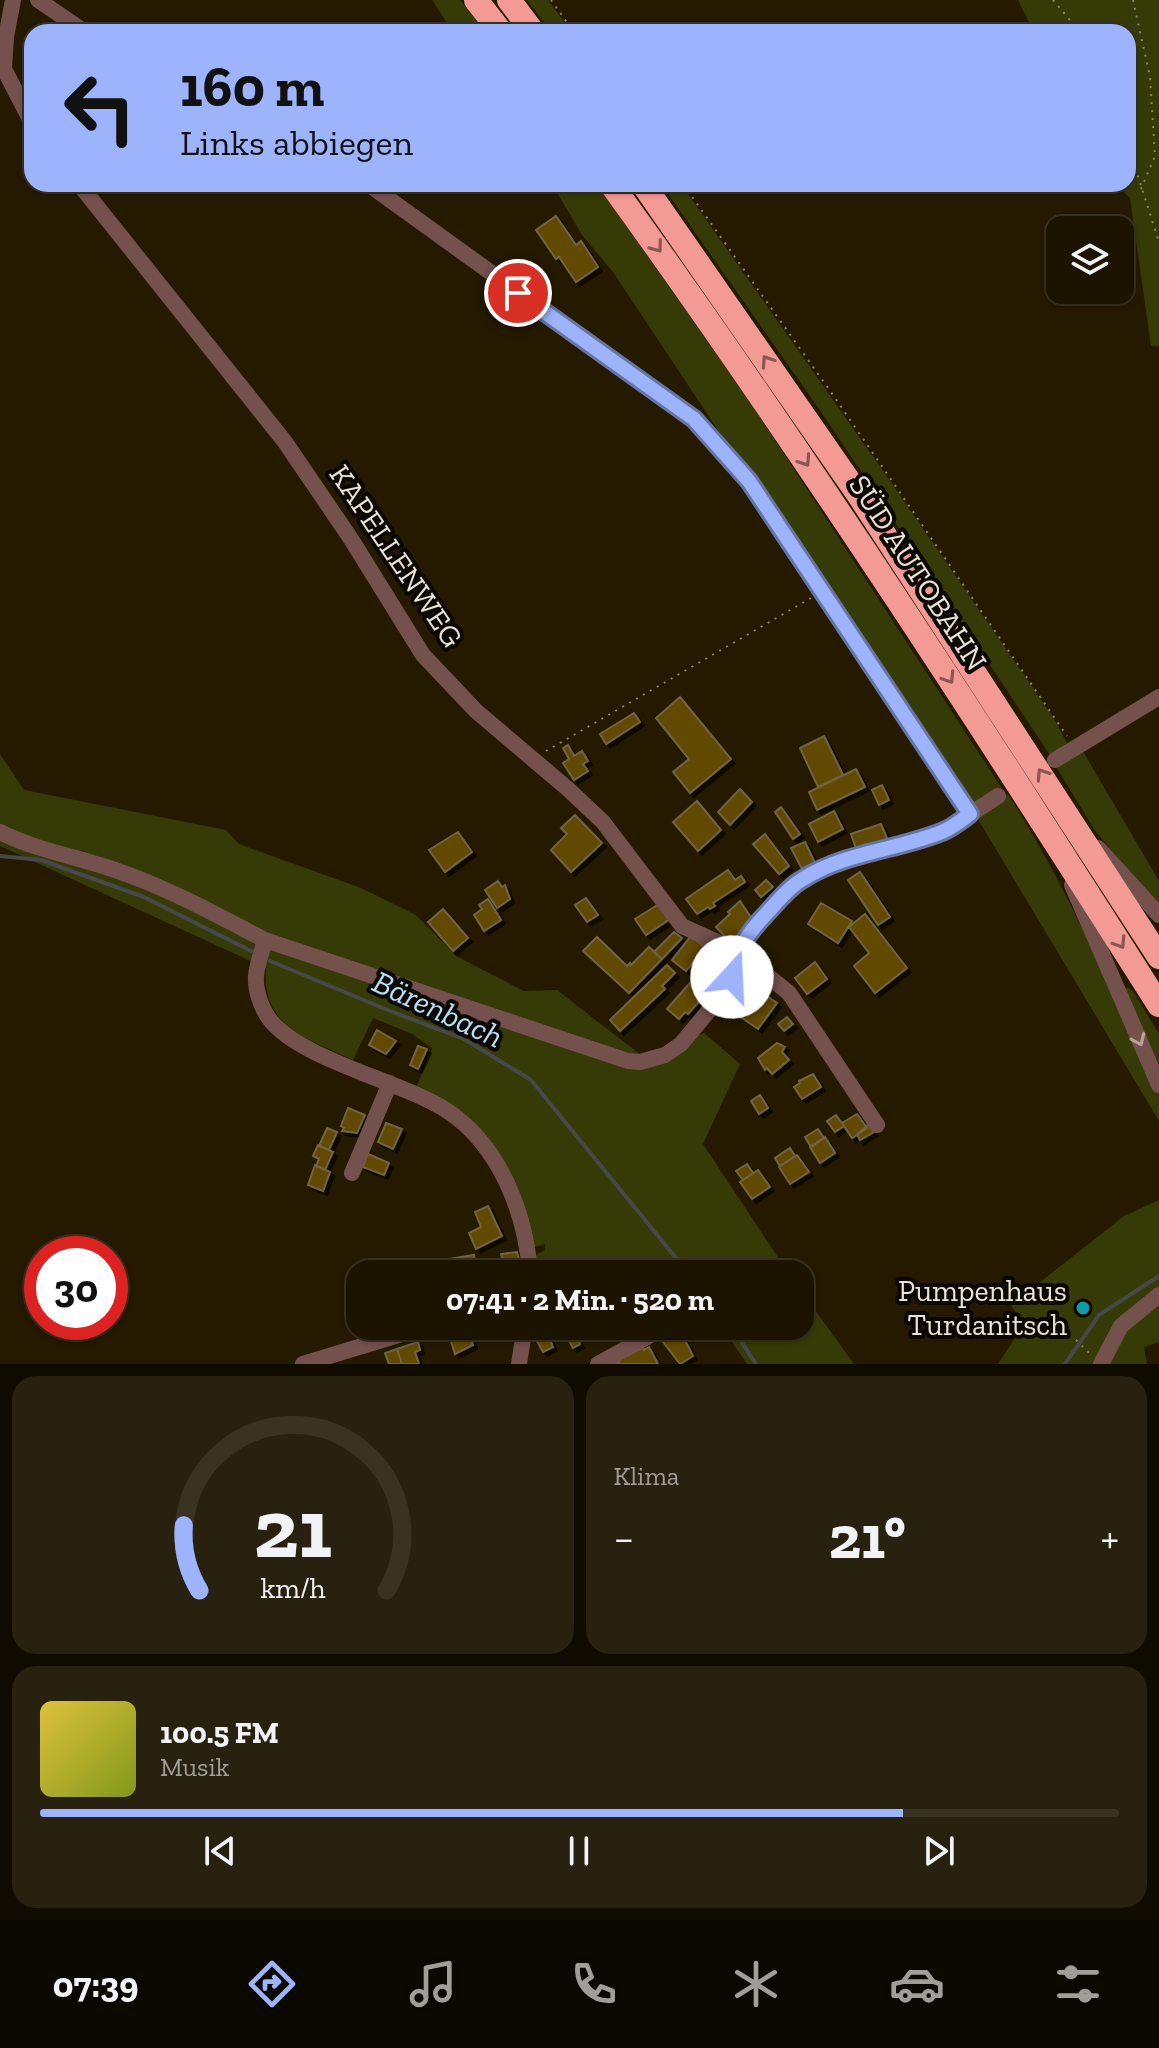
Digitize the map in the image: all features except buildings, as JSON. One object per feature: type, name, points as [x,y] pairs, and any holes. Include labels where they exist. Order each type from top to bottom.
[{"type":"highway","points":[[476,0],[495,24]]},
{"type":"highway","points":[[509,0],[527,24]]},
{"type":"highway","name":"SÜD AUTOBAHN","points":[[617,192],[834,504],[1159,1005]]},
{"type":"highway","name":"SÜD AUTOBAHN","points":[[649,192],[860,497],[1159,957]]},
{"type":"street","points":[[13,0],[4,69],[24,108]]},
{"type":"street","points":[[38,0],[73,24]]},
{"type":"street","name":"KAPELLENWEG","points":[[85,192],[285,442],[351,539],[423,655],[476,711],[603,822],[682,926],[737,951],[789,993],[877,1125]]},
{"type":"street","points":[[379,192],[694,419],[749,481],[970,814]]},
{"type":"street","points":[[1055,760],[1159,697]]},
{"type":"street","points":[[0,832],[19,841],[115,869],[168,890],[265,940],[628,1061],[640,1062],[665,1055],[681,1044],[716,1002],[732,977],[737,951],[758,923],[801,880],[819,870],[946,830],[998,796]]},
{"type":"street","points":[[1074,824],[1159,915]]},
{"type":"street","points":[[1053,839],[1159,1085]]},
{"type":"street","points":[[265,940],[256,974],[257,990],[271,1021],[308,1048],[448,1111],[473,1133],[492,1157],[519,1216],[529,1260]]},
{"type":"street","points":[[352,1173],[390,1083]]},
{"type":"street","points":[[1101,1364],[1121,1326],[1159,1295]]},
{"type":"street","points":[[303,1364],[382,1340]]},
{"type":"street","points":[[519,1364],[523,1340]]},
{"type":"street","points":[[598,1364],[642,1340]]},
{"type":"path","points":[[551,0],[568,24]]},
{"type":"path","points":[[1053,0],[1073,24]]},
{"type":"path","points":[[1133,0],[1150,77],[1155,156],[1141,189]]},
{"type":"path","points":[[1136,172],[1159,242]]},
{"type":"path","points":[[689,192],[833,395],[1075,747]]},
{"type":"path","points":[[1150,217],[1159,217]]},
{"type":"path","points":[[538,764],[544,752],[822,591]]},
{"type":"path","points":[[1076,1340],[1083,1348]]},
{"type":"green space","points":[[432,0],[460,0],[480,24],[448,24]]},
{"type":"green space","points":[[527,0],[548,0],[566,24],[545,24]]},
{"type":"green space","points":[[1018,0],[1159,0],[1159,346],[1151,346],[1134,216],[1130,198],[1124,192],[1136,192],[1136,24],[1030,24]]},
{"type":"green space","points":[[557,192],[603,192],[754,408],[1003,790],[975,808],[613,272],[582,235]]},
{"type":"green space","points":[[667,192],[687,192],[1053,717],[1067,743],[1052,758],[826,419]]},
{"type":"green space","points":[[1081,748],[1159,881],[1159,909],[1094,829],[1055,765]]},
{"type":"green space","points":[[0,754],[24,790],[226,830],[239,844],[361,888],[416,915],[456,956],[524,991],[557,990],[642,1056],[704,1033],[740,1064],[703,1144],[780,1260],[534,1260],[534,1256],[545,1250],[545,1244],[532,1248],[496,1154],[416,1088],[432,1048],[412,1034],[373,1018],[353,1060],[320,1045],[279,1018],[266,988],[266,968],[0,846]]},
{"type":"green space","points":[[1008,794],[1051,867],[1107,980],[1159,1095],[1159,1121],[976,816]]},
{"type":"green space","points":[[1127,987],[1133,991],[1159,1034],[1159,1064],[1125,992]]},
{"type":"green space","points":[[1159,1200],[1159,1342],[1144,1347],[1147,1364],[998,1364],[1024,1324],[1011,1305],[1124,1216]]},
{"type":"green space","points":[[814,1308],[854,1364],[747,1364],[731,1340],[814,1340]]},
{"type":"waterway","name":"Bärenbach","points":[[0,856],[41,860],[144,897],[251,951]]},
{"type":"waterway","name":"Bärenbach","points":[[270,961],[464,1039],[531,1080],[678,1260]]},
{"type":"waterway","name":"Bärenbach","points":[[1065,1364],[1099,1315],[1159,1276]]},
{"type":"waterway","name":"Bärenbach","points":[[740,1340],[756,1364]]},
{"type":"place","name":"Pumpenhaus Turdanitsch","points":[[1083,1308]]},
{"type":"route","points":[[518,293],[694,419],[749,481],[970,814],[946,830],[819,870],[801,880],[758,923],[737,951],[732,977]]}]
